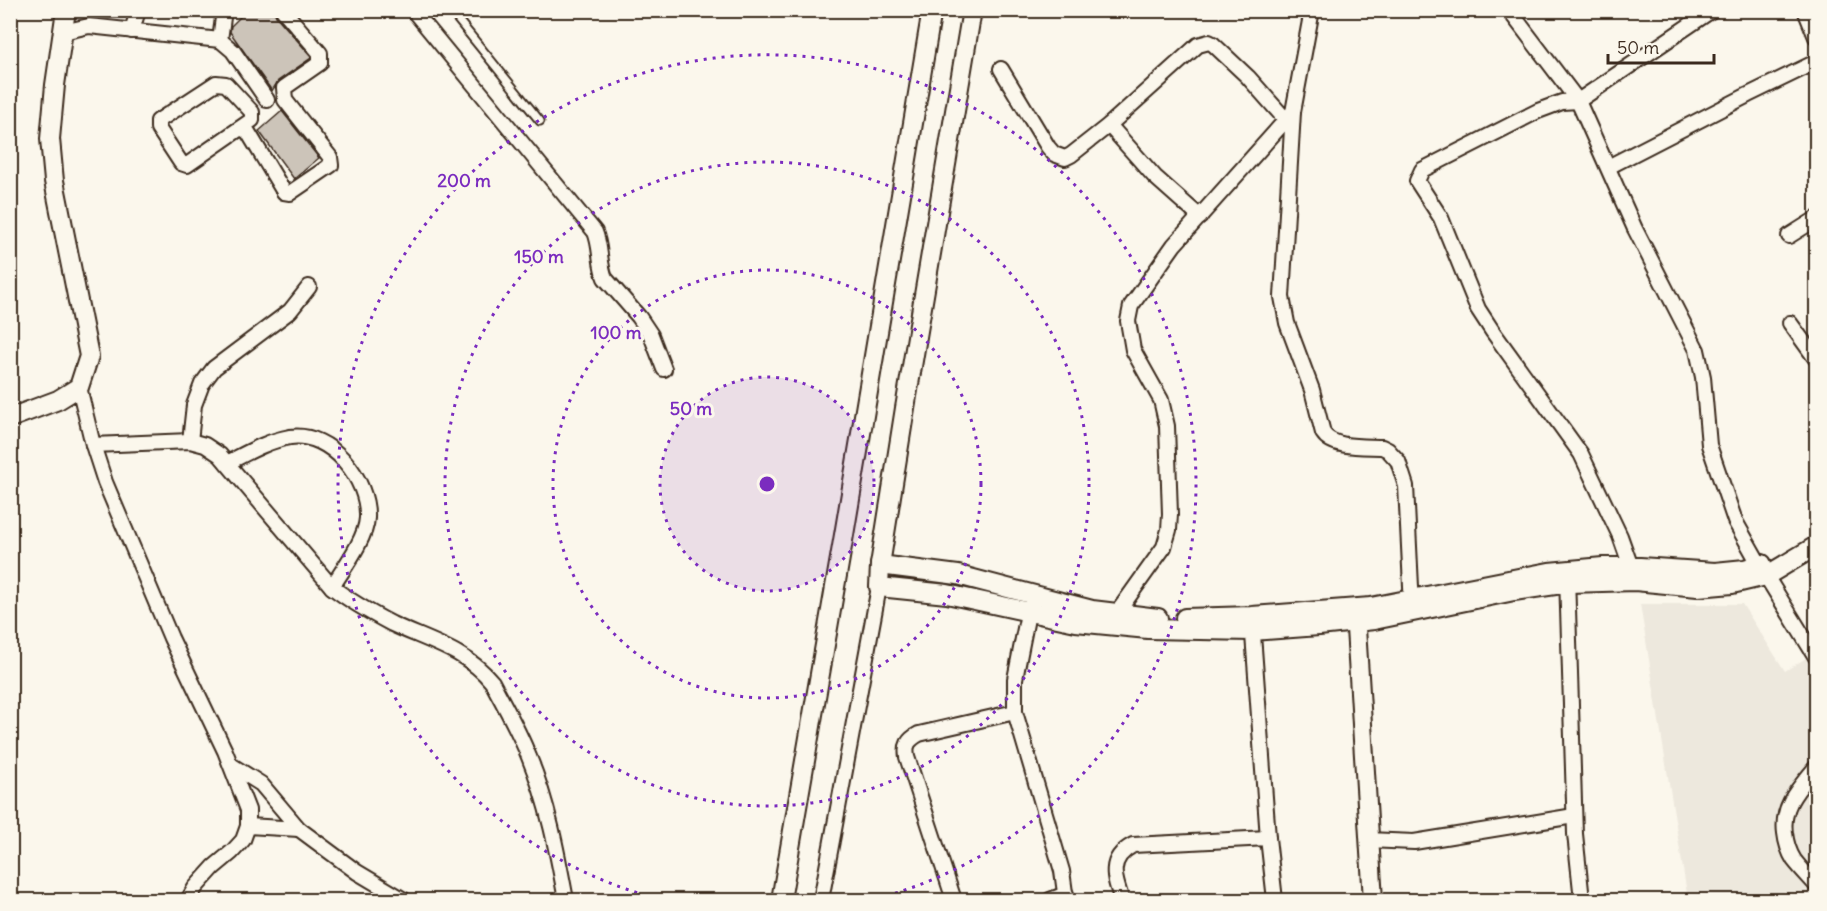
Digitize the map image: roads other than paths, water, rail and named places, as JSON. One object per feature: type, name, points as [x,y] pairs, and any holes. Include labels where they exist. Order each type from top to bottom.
[{"type":"street","points":[[66,10],[50,139],[54,181],[89,356],[79,387],[93,445],[105,482],[171,638],[231,765],[248,810],[248,826],[243,840],[214,867],[195,888],[188,900]]},
{"type":"street","points":[[132,31],[138,10]]},
{"type":"street","points":[[220,40],[224,10]]},
{"type":"street","points":[[241,128],[248,132],[284,192],[290,193],[331,165],[330,157],[285,100],[284,88],[320,63],[321,53],[283,10]]},
{"type":"street","points":[[413,10],[595,232],[599,241],[605,278],[646,326],[664,369]]},
{"type":"street","points":[[781,900],[932,10]]},
{"type":"street","points":[[822,900],[879,587],[880,565],[904,408],[972,10]]},
{"type":"street","points":[[1312,10],[1289,116],[1282,297],[1287,322],[1312,390],[1323,433],[1327,439],[1339,443],[1382,447],[1398,461],[1406,486],[1412,605]]},
{"type":"street","points":[[1509,10],[1578,101],[1635,229],[1697,350],[1704,377],[1709,445],[1735,521],[1815,653]]},
{"type":"street","points":[[1630,567],[1620,536],[1581,454],[1478,309],[1445,227],[1417,181],[1422,170],[1538,111],[1562,102],[1578,101],[1712,10]]},
{"type":"street","points":[[1805,10],[1816,37]]},
{"type":"street","points":[[63,32],[89,26],[220,40],[233,51],[267,100]]},
{"type":"street","points":[[1001,69],[1048,147],[1059,157],[1065,158],[1108,124],[1198,45],[1209,42],[1289,116]]},
{"type":"street","points":[[1608,167],[1748,94],[1816,62]]},
{"type":"street","points":[[216,83],[226,84],[252,112],[252,120],[241,128],[187,165],[181,163],[158,128],[158,121],[216,83]]},
{"type":"street","points":[[252,112],[267,100],[284,94]]},
{"type":"street","points":[[1117,613],[1164,547],[1169,531],[1170,514],[1167,426],[1161,400],[1133,350],[1129,313],[1135,298],[1174,245],[1289,116]]},
{"type":"street","points":[[1108,124],[1155,177],[1200,217]]},
{"type":"street","points":[[1789,236],[1816,219]]},
{"type":"street","points":[[190,441],[194,405],[202,384],[214,368],[290,311],[309,287]]},
{"type":"street","points":[[1790,323],[1816,359]]},
{"type":"street","points":[[10,418],[58,399],[79,387]]},
{"type":"street","points":[[226,464],[270,442],[293,437],[315,440],[333,450],[346,462],[359,480],[368,519],[360,541],[332,587]]},
{"type":"street","points":[[93,445],[190,441],[205,445],[220,455],[332,587],[351,602],[393,624],[459,653],[474,663],[492,682],[529,755],[554,833],[566,900]]},
{"type":"street","points":[[880,565],[958,575],[1076,622],[1148,629],[1355,616],[1412,605],[1514,591],[1603,567],[1715,572],[1745,568],[1763,570],[1816,534]]},
{"type":"street","points":[[1568,577],[1698,586],[1732,584],[1816,546]]},
{"type":"street","points":[[952,595],[958,575]]},
{"type":"street","points":[[1568,577],[1574,816],[1582,900]]},
{"type":"street","points":[[879,587],[1165,618],[1252,623]]},
{"type":"street","points":[[1032,604],[1016,679],[1015,712],[1062,871],[1066,897],[1050,900]]},
{"type":"street","points":[[1355,616],[1373,900]]},
{"type":"street","points":[[1252,623],[1268,838],[1275,900]]},
{"type":"street","points":[[954,900],[906,748],[908,743],[919,734],[1015,712]]},
{"type":"street","points":[[231,765],[261,784],[299,829],[357,872],[404,900]]},
{"type":"street","points":[[1816,767],[1792,797],[1786,809],[1784,824],[1786,844],[1793,858],[1816,885]]},
{"type":"street","points":[[1368,840],[1414,842],[1574,816]]},
{"type":"street","points":[[248,826],[299,829]]},
{"type":"street","points":[[1122,900],[1114,871],[1118,857],[1126,849],[1134,846],[1268,838]]},
{"type":"lane","points":[[450,10],[540,121]]}]
